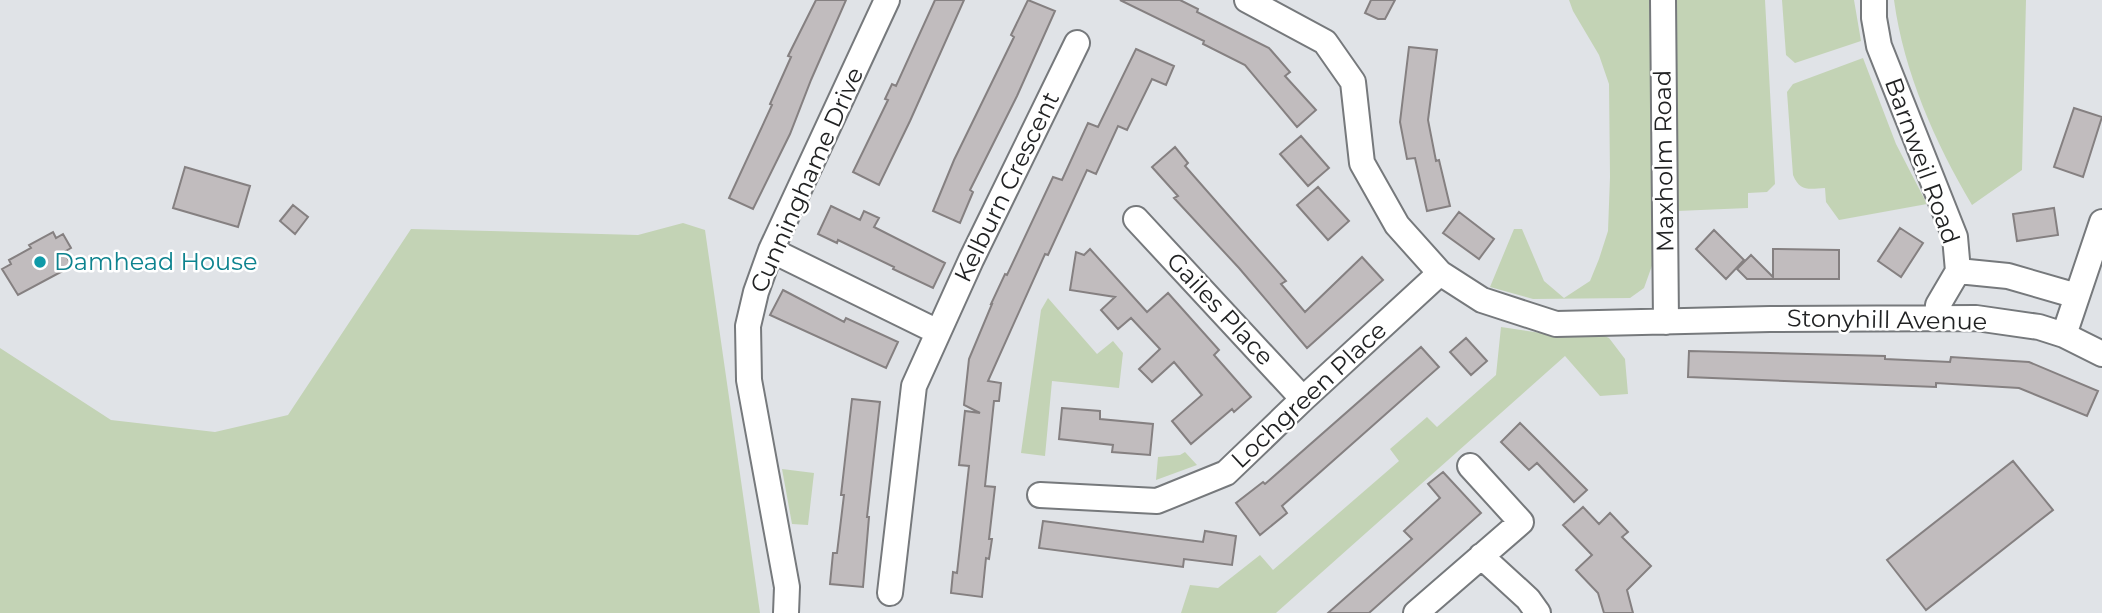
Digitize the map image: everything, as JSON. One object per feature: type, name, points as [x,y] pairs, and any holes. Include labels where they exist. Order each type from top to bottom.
[{"type":"street","name":"Cunninghame Drive","points":[[786,613],[788,587],[749,380],[748,326],[756,292],[771,250],[887,0]]},
{"type":"street","name":"Stonyhill Avenue","points":[[1247,0],[1325,42],[1353,82],[1362,163],[1397,225],[1440,273],[1473,296],[1556,324],[1976,318],[2039,327],[2064,335],[2102,354]]},
{"type":"street","name":"Maxholm Road","points":[[1663,0],[1666,322]]},
{"type":"street","name":"Barnweil Road","points":[[1874,0],[1879,46],[1955,237],[1958,271],[1938,306],[1937,318]]},
{"type":"street","name":"Kelburn Crescent","points":[[890,593],[914,386],[976,248],[1077,43]]},
{"type":"street","name":"Gailes Place","points":[[1136,219],[1303,399]]},
{"type":"street","points":[[2064,335],[2102,222]]},
{"type":"street","points":[[771,250],[938,332]]},
{"type":"street","name":"Stonyhill Avenue","points":[[1958,271],[2008,276],[2077,296]]},
{"type":"street","name":"Lochgreen Place","points":[[1040,495],[1157,501],[1226,473],[1440,273]]},
{"type":"street","points":[[1416,613],[1521,522],[1470,466]]},
{"type":"street","points":[[1481,556],[1528,599],[1538,613]]},
{"type":"green space","points":[[1569,0],[1651,0],[1654,260],[1644,288],[1630,298],[1533,299],[1490,287],[1514,229],[1522,229],[1544,281],[1564,298],[1590,281],[1608,231],[1609,84],[1599,55]]},
{"type":"green space","points":[[1676,0],[1765,0],[1775,184],[1767,192],[1748,193],[1748,208],[1677,211]]},
{"type":"green space","points":[[1782,0],[1854,0],[1861,41],[1795,63],[1786,55]]},
{"type":"green space","points":[[1894,0],[2026,0],[2022,170],[1972,205],[1934,132],[1913,80]]},
{"type":"green space","points":[[1863,58],[1896,144],[1927,204],[1839,220],[1826,202],[1825,188],[1802,187],[1793,175],[1787,92],[1793,84]]},
{"type":"green space","points":[[683,223],[705,230],[760,613],[0,613],[0,348],[111,420],[215,432],[288,415],[411,229],[638,235]]},
{"type":"green space","points":[[1048,298],[1097,354],[1113,341],[1123,353],[1119,388],[1052,381],[1045,456],[1021,453],[1041,310]]},
{"type":"green space","points":[[1501,327],[1548,334],[1600,334],[1609,338],[1625,359],[1628,394],[1600,396],[1565,356],[1276,613],[1181,613],[1190,585],[1218,588],[1260,555],[1273,570],[1399,461],[1390,449],[1427,417],[1437,427],[1496,375]]},
{"type":"green space","points":[[1185,452],[1197,465],[1156,480],[1158,457]]},
{"type":"green space","points":[[782,469],[814,473],[808,525],[792,524]]},
{"type":"building","points":[[816,0],[846,0],[790,134],[753,209],[729,198],[772,105],[770,104],[791,57],[788,56]]},
{"type":"building","points":[[935,0],[964,0],[879,185],[853,172],[888,100],[885,99],[892,84],[896,86]]},
{"type":"building","points":[[1028,0],[1055,11],[1017,96],[970,190],[973,192],[960,223],[933,211],[954,160],[1014,37],[1011,35]]},
{"type":"building","points":[[1120,0],[1180,0],[1198,9],[1197,12],[1269,48],[1290,72],[1285,76],[1316,110],[1297,127],[1245,65],[1203,44],[1204,41]]},
{"type":"building","points":[[1371,0],[1395,0],[1385,19],[1378,19],[1365,13]]},
{"type":"building","points":[[1409,47],[1437,50],[1428,120],[1436,161],[1439,160],[1450,206],[1427,211],[1415,158],[1407,159],[1400,122]]},
{"type":"building","points":[[1136,49],[1174,66],[1166,85],[1152,79],[1127,130],[1118,126],[1096,174],[1087,170],[1048,255],[1045,254],[988,381],[1001,383],[999,401],[994,401],[985,486],[995,487],[989,559],[986,558],[982,597],[951,593],[953,572],[957,573],[969,466],[959,465],[965,411],[980,413],[964,405],[969,359],[991,304],[1053,177],[1062,180],[1088,123],[1098,127]]},
{"type":"building","points":[[2074,108],[2102,117],[2083,177],[2054,167]]},
{"type":"building","points":[[1301,136],[1329,168],[1308,186],[1280,154]]},
{"type":"building","points":[[1175,147],[1188,163],[1185,166],[1286,281],[1281,284],[1305,312],[1362,257],[1383,280],[1307,348],[1239,268],[1174,198],[1178,196],[1152,167]]},
{"type":"building","points":[[185,167],[250,186],[238,227],[173,208]]},
{"type":"building","points":[[1318,187],[1349,221],[1328,240],[1297,205]]},
{"type":"building","points":[[293,205],[308,217],[295,234],[280,221]]},
{"type":"building","points":[[831,206],[860,220],[864,211],[879,218],[874,227],[945,263],[933,288],[838,240],[837,243],[818,234]]},
{"type":"building","points":[[2054,208],[2058,235],[2017,241],[2013,214]]},
{"type":"building","points":[[1459,212],[1494,239],[1479,259],[1443,233]]},
{"type":"building","points":[[1900,228],[1923,243],[1901,277],[1878,261]]},
{"type":"building","points":[[1714,230],[1744,260],[1726,279],[1696,249]]},
{"type":"building","name":"Damhead House","points":[[53,232],[56,238],[63,234],[71,248],[64,252],[72,266],[18,295],[2,269],[11,264],[9,260],[31,248],[29,245]]},
{"type":"building","points":[[1090,249],[1147,312],[1168,293],[1219,350],[1214,355],[1251,397],[1234,412],[1232,409],[1191,444],[1172,421],[1202,395],[1174,362],[1152,382],[1139,369],[1160,349],[1131,318],[1118,329],[1101,310],[1115,297],[1070,290],[1076,252],[1084,255]]},
{"type":"building","points":[[1773,249],[1839,250],[1839,279],[1747,279],[1737,269],[1751,255],[1773,277]]},
{"type":"building","points":[[783,290],[844,322],[846,318],[898,342],[886,368],[770,315]]},
{"type":"building","points":[[1466,338],[1487,361],[1471,375],[1450,352]]},
{"type":"building","points":[[1421,347],[1439,367],[1282,506],[1287,513],[1260,535],[1236,503],[1263,482],[1265,484]]},
{"type":"building","points":[[1689,351],[1885,356],[1885,359],[1950,362],[1951,357],[2029,362],[2098,391],[2087,416],[2019,388],[1936,383],[1936,387],[1688,377]]},
{"type":"building","points":[[852,399],[880,402],[867,517],[863,587],[830,584],[844,495],[841,495]]},
{"type":"building","points":[[1062,408],[1100,411],[1100,419],[1153,424],[1150,455],[1112,452],[1113,445],[1059,439]]},
{"type":"building","points":[[1520,423],[1587,490],[1574,502],[1537,463],[1529,470],[1501,442]]},
{"type":"building","points":[[2013,461],[2053,510],[1926,610],[1887,560]]},
{"type":"building","points":[[1443,472],[1481,513],[1369,613],[1328,613],[1412,539],[1404,531],[1440,498],[1428,484]]},
{"type":"building","points":[[1583,507],[1599,524],[1610,513],[1628,532],[1622,537],[1651,566],[1627,590],[1633,613],[1604,613],[1598,593],[1576,570],[1592,555],[1563,525]]},
{"type":"building","points":[[1043,521],[1203,542],[1205,531],[1236,536],[1232,565],[1184,559],[1183,567],[1039,548]]},
{"type":"place","name":"Damhead House","points":[[40,262]]}]
